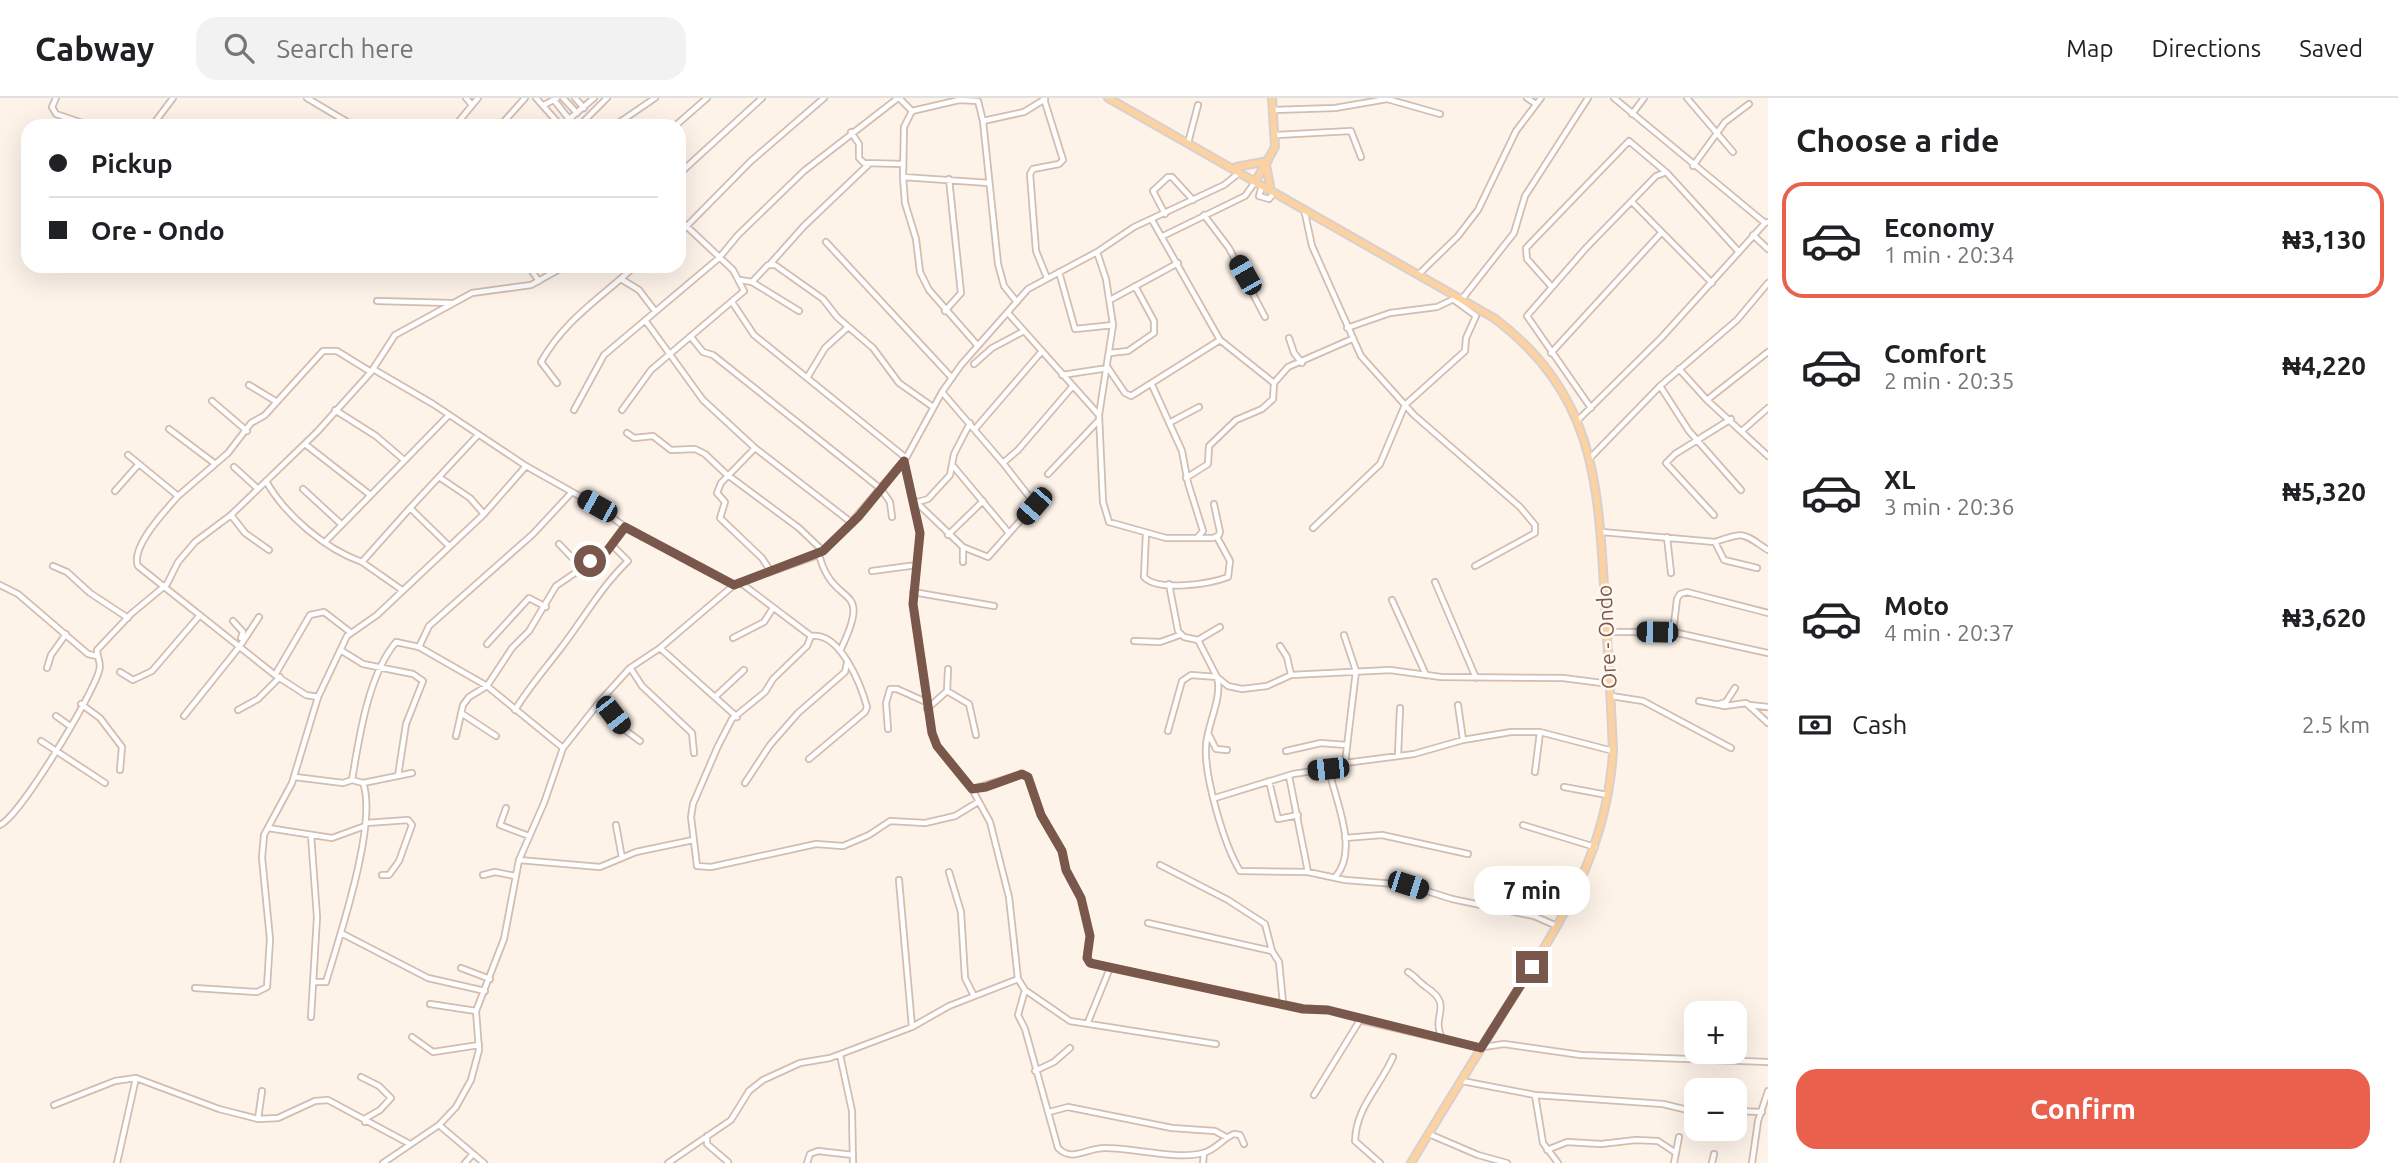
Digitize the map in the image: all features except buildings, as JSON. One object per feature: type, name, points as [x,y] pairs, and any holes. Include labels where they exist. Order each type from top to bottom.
[{"type":"main road","points":[[1108,98],[1301,208]]},
{"type":"main road","points":[[1261,183],[1275,147],[1272,98]]},
{"type":"main road","points":[[1238,170],[1267,162]]},
{"type":"main road","points":[[1261,183],[1267,162]]},
{"type":"main road","points":[[1261,183],[1301,208]]},
{"type":"main road","name":"Ore - Ondo","points":[[1301,208],[1494,318],[1524,343],[1552,377],[1577,421],[1591,457],[1602,532],[1613,751],[1608,795],[1595,847],[1558,926],[1411,1163]]},
{"type":"street","points":[[56,98],[52,107],[56,114],[71,119]]},
{"type":"street","points":[[157,119],[173,98]]},
{"type":"street","points":[[307,98],[342,119]]},
{"type":"street","points":[[466,98],[472,105]]},
{"type":"street","points":[[461,119],[478,98]]},
{"type":"street","points":[[506,119],[525,98]]},
{"type":"street","points":[[536,98],[556,119]]},
{"type":"street","points":[[563,98],[578,113]]},
{"type":"street","points":[[575,98],[584,108]]},
{"type":"street","points":[[586,119],[607,98]]},
{"type":"street","points":[[625,119],[655,98]]},
{"type":"street","points":[[683,119],[707,98]]},
{"type":"street","points":[[686,168],[762,98]]},
{"type":"street","points":[[622,410],[651,370],[744,291],[733,270],[688,226],[751,161],[824,98]]},
{"type":"street","points":[[574,410],[599,360],[719,258],[793,181],[851,132],[899,98],[912,111]]},
{"type":"street","points":[[1527,98],[1536,104]]},
{"type":"street","points":[[1419,274],[1451,243],[1478,210],[1516,131],[1541,98]]},
{"type":"street","points":[[1347,328],[1390,313],[1420,311],[1458,299],[1514,233],[1525,196],[1588,98]]},
{"type":"street","points":[[1577,421],[1712,283],[1766,222],[1693,166],[1614,98]]},
{"type":"street","points":[[1632,114],[1644,98]]},
{"type":"street","points":[[1687,98],[1732,152]]},
{"type":"street","points":[[552,100],[569,119],[591,99]]},
{"type":"street","points":[[983,121],[1024,112],[1045,99],[1063,160],[1059,164],[1033,169],[1030,174],[1035,245],[1047,278]]},
{"type":"street","points":[[1273,110],[1335,108],[1387,99],[1440,114]]},
{"type":"street","points":[[544,105],[552,100]]},
{"type":"street","points":[[549,110],[552,100]]},
{"type":"street","points":[[978,346],[945,311],[925,285],[920,272],[918,250],[905,203],[903,177],[904,127],[912,111],[939,100],[975,100],[983,121],[998,264],[1004,286],[1017,302]]},
{"type":"street","points":[[1693,166],[1715,134],[1749,104]]},
{"type":"street","points":[[1188,143],[1198,105]]},
{"type":"street","points":[[1276,135],[1351,131],[1361,157]]},
{"type":"street","points":[[851,132],[859,144],[860,161],[869,164],[903,164]]},
{"type":"street","points":[[1551,286],[1527,259],[1526,248],[1625,144],[1634,142],[1679,185],[1739,252]]},
{"type":"street","points":[[751,282],[804,226],[869,164]]},
{"type":"street","points":[[383,1163],[439,1125],[456,1107],[471,1080],[478,1061],[476,1012],[504,939],[519,860],[563,748],[601,699],[630,668],[660,648],[734,585],[823,551],[852,523],[905,460],[952,378],[1028,289],[1097,252],[1134,227],[1230,181],[1238,170]]},
{"type":"street","points":[[1591,408],[1527,316],[1551,286],[1656,177],[1664,173]]},
{"type":"street","points":[[903,177],[989,183]]},
{"type":"street","points":[[1165,214],[1153,191],[1168,177],[1172,177],[1193,200]]},
{"type":"street","points":[[945,311],[961,293],[949,179]]},
{"type":"street","points":[[1163,236],[1245,195],[1261,183]]},
{"type":"street","points":[[1632,202],[1712,283]]},
{"type":"street","points":[[1301,208],[1312,246],[1361,356],[1405,405],[1520,507],[1537,529],[1529,537],[1475,566]]},
{"type":"street","points":[[1204,215],[1235,257],[1265,317]]},
{"type":"street","points":[[1152,220],[1220,340],[1274,383]]},
{"type":"street","points":[[1551,353],[1661,233]]},
{"type":"street","points":[[1753,235],[1768,249]]},
{"type":"street","points":[[826,242],[952,378]]},
{"type":"street","points":[[1097,252],[1110,300],[1113,325],[1099,418],[1106,516],[1114,524],[1166,538],[1217,537]]},
{"type":"street","points":[[1110,300],[1178,262]]},
{"type":"street","points":[[771,263],[823,299],[848,327],[873,348],[899,383],[933,407]]},
{"type":"street","points":[[1059,272],[1075,329],[1113,325]]},
{"type":"street","points":[[533,273],[539,281]]},
{"type":"street","points":[[0,825],[43,776],[99,671],[97,656],[100,646],[162,587],[195,542],[231,515],[305,444],[372,370],[395,335],[475,292],[503,291],[539,281],[553,273]]},
{"type":"street","points":[[557,383],[541,362],[546,352],[582,309],[627,273]]},
{"type":"street","points":[[621,279],[639,290],[655,311]]},
{"type":"street","points":[[740,280],[751,282],[799,311]]},
{"type":"street","points":[[1591,457],[1660,386],[1737,320],[1768,283]]},
{"type":"street","points":[[1110,353],[1128,351],[1154,333],[1154,321],[1135,286]]},
{"type":"street","points":[[1313,528],[1380,464],[1405,405],[1465,351],[1466,338],[1476,316],[1458,299]]},
{"type":"street","points":[[377,301],[455,302]]},
{"type":"street","points":[[732,302],[754,335],[905,460],[920,533],[913,592],[926,702],[934,741],[972,789],[990,822],[1003,868],[1018,979],[1025,990],[1070,1021],[1216,1044]]},
{"type":"street","points":[[1008,313],[1099,418]]},
{"type":"street","points":[[645,319],[667,355],[703,400],[755,448],[852,523]]},
{"type":"street","points":[[807,378],[824,348],[848,327]]},
{"type":"street","points":[[974,364],[992,348],[1024,331]]},
{"type":"street","points":[[691,337],[703,352],[713,355],[881,489],[887,496],[892,517]]},
{"type":"street","points":[[1289,338],[1294,353],[1302,363]]},
{"type":"street","points":[[1186,478],[1208,464],[1209,446],[1236,420],[1262,409],[1273,399],[1274,383],[1288,368],[1352,339]]},
{"type":"street","points":[[1108,368],[1127,396],[1152,384],[1220,340]]},
{"type":"street","points":[[318,697],[306,695],[277,676],[162,587],[138,566],[137,554],[146,536],[178,496],[228,453],[251,423],[262,418],[300,374],[327,349],[348,355],[449,415],[625,527],[734,585]]},
{"type":"street","points":[[975,429],[1042,351]]},
{"type":"street","points":[[1707,400],[1768,352]]},
{"type":"street","points":[[1061,375],[1108,368]]},
{"type":"street","points":[[1679,369],[1707,400],[1731,419],[1768,456]]},
{"type":"street","points":[[1152,384],[1182,451],[1186,478],[1202,523],[1203,531],[1196,539]]},
{"type":"street","points":[[248,385],[277,402]]},
{"type":"street","points":[[1660,386],[1689,431],[1699,439],[1741,490]]},
{"type":"street","points":[[1003,463],[1072,387]]},
{"type":"street","points":[[914,500],[927,509],[948,535],[962,547],[988,557],[1035,501],[942,392]]},
{"type":"street","points":[[212,401],[247,430]]},
{"type":"street","points":[[1169,423],[1199,407]]},
{"type":"street","points":[[1742,430],[1768,408]]},
{"type":"street","points":[[335,410],[376,436],[404,460]]},
{"type":"street","points":[[326,541],[449,415]]},
{"type":"street","points":[[1048,474],[1099,418]]},
{"type":"street","points":[[1714,515],[1667,466],[1675,454],[1731,419]]},
{"type":"street","points":[[914,500],[922,502],[928,499],[950,475],[954,454],[970,423]]},
{"type":"street","points":[[169,429],[214,463]]},
{"type":"street","points":[[627,433],[634,438],[653,436],[671,450],[700,451],[730,477],[799,528],[823,551]]},
{"type":"street","points":[[362,562],[478,435]]},
{"type":"street","points":[[305,444],[369,494]]},
{"type":"street","points":[[755,448],[717,490],[724,502],[720,518],[762,558],[771,572]]},
{"type":"street","points":[[128,455],[178,496]]},
{"type":"street","points":[[115,491],[138,465]]},
{"type":"street","points":[[195,988],[257,992],[267,987],[270,939],[262,858],[268,828],[295,777],[318,697],[350,632],[374,617],[484,514],[526,466]]},
{"type":"street","points":[[953,466],[1009,533]]},
{"type":"street","points":[[234,467],[257,488]]},
{"type":"street","points":[[439,477],[470,498],[484,514]]},
{"type":"street","points":[[266,481],[279,500],[303,525],[402,590]]},
{"type":"street","points":[[303,489],[341,524]]},
{"type":"street","points":[[419,648],[429,626],[533,534],[572,492]]},
{"type":"street","points":[[948,535],[983,501]]},
{"type":"street","points":[[1214,504],[1220,531],[1217,537]]},
{"type":"street","points":[[410,508],[449,546]]},
{"type":"street","points":[[231,515],[245,533],[269,550]]},
{"type":"street","points":[[456,736],[461,713],[469,697],[486,686],[512,648],[529,631],[559,583],[612,545],[625,527]]},
{"type":"street","points":[[1602,532],[1715,542],[1730,535],[1745,534],[1768,550]]},
{"type":"street","points":[[1146,533],[1144,576],[1150,581],[1169,584],[1198,584],[1228,577],[1230,561],[1217,537]]},
{"type":"street","points":[[1667,537],[1671,573]]},
{"type":"street","points":[[1715,542],[1724,560],[1757,568]]},
{"type":"street","points":[[559,544],[581,567]]},
{"type":"street","points":[[515,710],[530,684],[561,649],[603,586],[628,561],[612,545]]},
{"type":"street","points":[[962,547],[963,562]]},
{"type":"street","points":[[820,558],[828,579],[850,597],[855,612],[840,651]]},
{"type":"street","points":[[872,571],[917,565]]},
{"type":"street","points":[[53,566],[67,572],[90,593],[128,618]]},
{"type":"street","points":[[1435,582],[1477,678]]},
{"type":"street","points":[[741,583],[811,636],[822,638],[840,651],[857,677],[867,707],[809,759]]},
{"type":"street","points":[[1169,584],[1180,635]]},
{"type":"street","points":[[0,585],[18,594],[88,654],[97,656]]},
{"type":"street","points":[[913,592],[994,606]]},
{"type":"street","points":[[1673,632],[1677,599],[1680,594],[1687,592],[1768,613]]},
{"type":"street","points":[[486,644],[529,598],[546,607]]},
{"type":"street","points":[[1392,600],[1426,675]]},
{"type":"street","points":[[733,638],[764,622],[773,608]]},
{"type":"street","points":[[238,710],[258,699],[277,676],[310,615],[324,612],[350,632]]},
{"type":"street","points":[[120,672],[133,680],[152,671],[200,615]]},
{"type":"street","points":[[184,716],[240,646],[259,617]]},
{"type":"street","points":[[233,621],[243,632],[240,646]]},
{"type":"street","points":[[1134,641],[1160,642],[1180,635],[1198,640],[1220,627]]},
{"type":"street","points":[[1607,632],[1673,632],[1768,653]]},
{"type":"street","points":[[47,668],[51,655],[66,634]]},
{"type":"street","points":[[1344,635],[1356,671],[1345,763]]},
{"type":"street","points":[[811,636],[799,655],[737,717],[724,734],[698,786],[691,817],[697,866],[711,867],[816,844],[843,846],[869,835],[890,821],[918,823],[947,818],[962,813],[978,802]]},
{"type":"street","points":[[1198,640],[1217,677],[1228,686],[1258,689],[1291,675],[1390,670],[1477,678],[1563,678],[1610,684]]},
{"type":"street","points":[[352,780],[360,733],[382,667],[396,642],[419,648],[486,686],[563,748]]},
{"type":"street","points":[[1280,646],[1287,657],[1291,675]]},
{"type":"street","points":[[660,648],[711,690],[737,717]]},
{"type":"street","points":[[342,651],[360,663],[413,674],[423,681],[406,724],[398,776]]},
{"type":"street","points":[[745,783],[779,735],[845,672],[847,662]]},
{"type":"street","points":[[630,668],[642,686],[692,733],[694,753]]},
{"type":"street","points":[[927,709],[947,691],[948,669]]},
{"type":"street","points":[[715,697],[744,670]]},
{"type":"street","points":[[1168,731],[1182,681],[1191,674],[1217,677]]},
{"type":"street","points":[[1217,677],[1217,692],[1208,731],[1207,761],[1224,833],[1240,871],[1308,872],[1408,885],[1452,899],[1534,916],[1558,926]]},
{"type":"street","points":[[1217,692],[1228,686]]},
{"type":"street","points":[[1718,705],[1726,702],[1735,688]]},
{"type":"street","points":[[888,729],[886,702],[890,689],[897,689],[926,702]]},
{"type":"street","points":[[947,691],[969,704],[976,735]]},
{"type":"street","points":[[1611,696],[1643,701],[1731,748]]},
{"type":"street","points":[[601,699],[625,730],[640,741]]},
{"type":"street","points":[[1699,701],[1718,705],[1768,707]]},
{"type":"street","points":[[81,704],[100,718],[122,747],[120,769]]},
{"type":"street","points":[[1458,705],[1462,740]]},
{"type":"street","points":[[1750,705],[1768,723]]},
{"type":"street","points":[[1398,755],[1400,708]]},
{"type":"street","points":[[461,713],[496,736]]},
{"type":"street","points":[[56,716],[70,726]]},
{"type":"street","points":[[1208,731],[1213,747],[1227,750]]},
{"type":"street","points":[[1215,798],[1269,781],[1345,763],[1442,749],[1462,740],[1511,732],[1540,732],[1613,751]]},
{"type":"street","points":[[1535,772],[1540,732]]},
{"type":"street","points":[[41,741],[105,783]]},
{"type":"street","points":[[1286,751],[1321,743],[1346,745]]},
{"type":"street","points":[[1328,769],[1345,838],[1346,856],[1336,876]]},
{"type":"street","points":[[295,777],[363,783],[412,773]]},
{"type":"street","points":[[972,789],[986,787],[1022,774],[1028,777],[1041,815],[1062,851],[1066,870],[1081,898],[1090,936],[1088,961],[1110,968],[1312,1010],[1328,1010],[1482,1047],[1504,1044],[1581,1055],[1768,1062]]},
{"type":"street","points":[[1289,776],[1308,872]]},
{"type":"street","points":[[1269,781],[1278,819],[1298,815]]},
{"type":"street","points":[[314,982],[326,982],[341,933],[366,825],[363,783]]},
{"type":"street","points":[[1564,787],[1608,795]]},
{"type":"street","points":[[506,807],[500,825],[529,836]]},
{"type":"street","points":[[268,828],[340,837],[366,825],[408,820],[412,825],[399,861],[389,875],[382,875]]},
{"type":"street","points":[[616,825],[622,858]]},
{"type":"street","points":[[1523,825],[1595,847]]},
{"type":"street","points":[[311,835],[317,917],[311,1017]]},
{"type":"street","points":[[1345,838],[1382,835],[1468,855]]},
{"type":"street","points":[[519,860],[600,867],[622,858],[693,840]]},
{"type":"street","points":[[1160,864],[1265,924],[1272,951],[1279,962],[1281,1000],[1284,1004]]},
{"type":"street","points":[[483,875],[495,872],[515,876]]},
{"type":"street","points":[[949,872],[961,912],[965,978],[974,996]]},
{"type":"street","points":[[899,880],[912,1027]]},
{"type":"street","points":[[1148,923],[1272,951]]},
{"type":"street","points":[[341,933],[428,978],[485,991]]},
{"type":"street","points":[[461,968],[490,979]]},
{"type":"street","points":[[1088,1022],[1110,968]]},
{"type":"street","points":[[1408,972],[1439,997],[1442,1009],[1439,1028],[1443,1039]]},
{"type":"street","points":[[668,1163],[731,1120],[749,1091],[763,1080],[800,1063],[840,1055],[912,1027],[974,996],[1018,979]]},
{"type":"street","points":[[1025,990],[1018,1016],[1025,1029],[1059,1151],[1072,1158],[1104,1148],[1124,1152],[1205,1153],[1220,1145],[1226,1137]]},
{"type":"street","points":[[430,1004],[476,1012]]},
{"type":"street","points":[[1314,1095],[1363,1020]]},
{"type":"street","points":[[412,1037],[433,1052],[479,1045]]},
{"type":"street","points":[[1035,1071],[1054,1062],[1070,1048]]},
{"type":"street","points":[[840,1055],[852,1111],[853,1163]]},
{"type":"street","points":[[1380,1163],[1354,1141],[1355,1126],[1361,1109],[1393,1057]]},
{"type":"street","points":[[361,1077],[379,1086],[391,1098],[380,1110],[366,1118],[365,1123]]},
{"type":"street","points":[[54,1105],[115,1081],[136,1078],[219,1109],[258,1119],[278,1118],[315,1101],[328,1100],[365,1123],[409,1144]]},
{"type":"street","points":[[117,1163],[136,1078]]},
{"type":"street","points":[[1462,1081],[1535,1095],[1663,1104],[1684,1109]]},
{"type":"street","points":[[258,1119],[261,1091]]},
{"type":"street","points":[[1752,1163],[1768,1091]]},
{"type":"street","points":[[1535,1095],[1539,1130],[1547,1150],[1558,1163]]},
{"type":"street","points":[[1049,1112],[1068,1107],[1161,1126],[1215,1131],[1226,1137],[1240,1135],[1244,1144]]},
{"type":"street","points":[[1747,1111],[1762,1112]]},
{"type":"street","points":[[439,1125],[484,1163]]},
{"type":"street","points":[[1429,1134],[1478,1155],[1507,1163]]},
{"type":"street","points":[[707,1135],[707,1144],[728,1162]]},
{"type":"street","points":[[1674,1163],[1679,1136]]},
{"type":"street","points":[[1547,1150],[1567,1142],[1601,1144],[1636,1140],[1658,1141],[1676,1153]]},
{"type":"street","points":[[807,1163],[810,1154],[818,1152],[853,1155]]},
{"type":"street","points":[[1203,1163],[1205,1153]]},
{"type":"street","points":[[465,1163],[473,1154]]},
{"type":"street","points":[[1712,1163],[1714,1154]]},
{"type":"route","points":[[590,561],[607,551],[625,527],[734,585],[818,555],[859,516],[904,461],[920,533],[913,604],[934,741],[972,789],[986,787],[1022,774],[1028,777],[1041,815],[1062,851],[1066,870],[1081,898],[1090,936],[1087,958],[1090,963],[1303,1009],[1328,1010],[1481,1048],[1532,967]]}]
